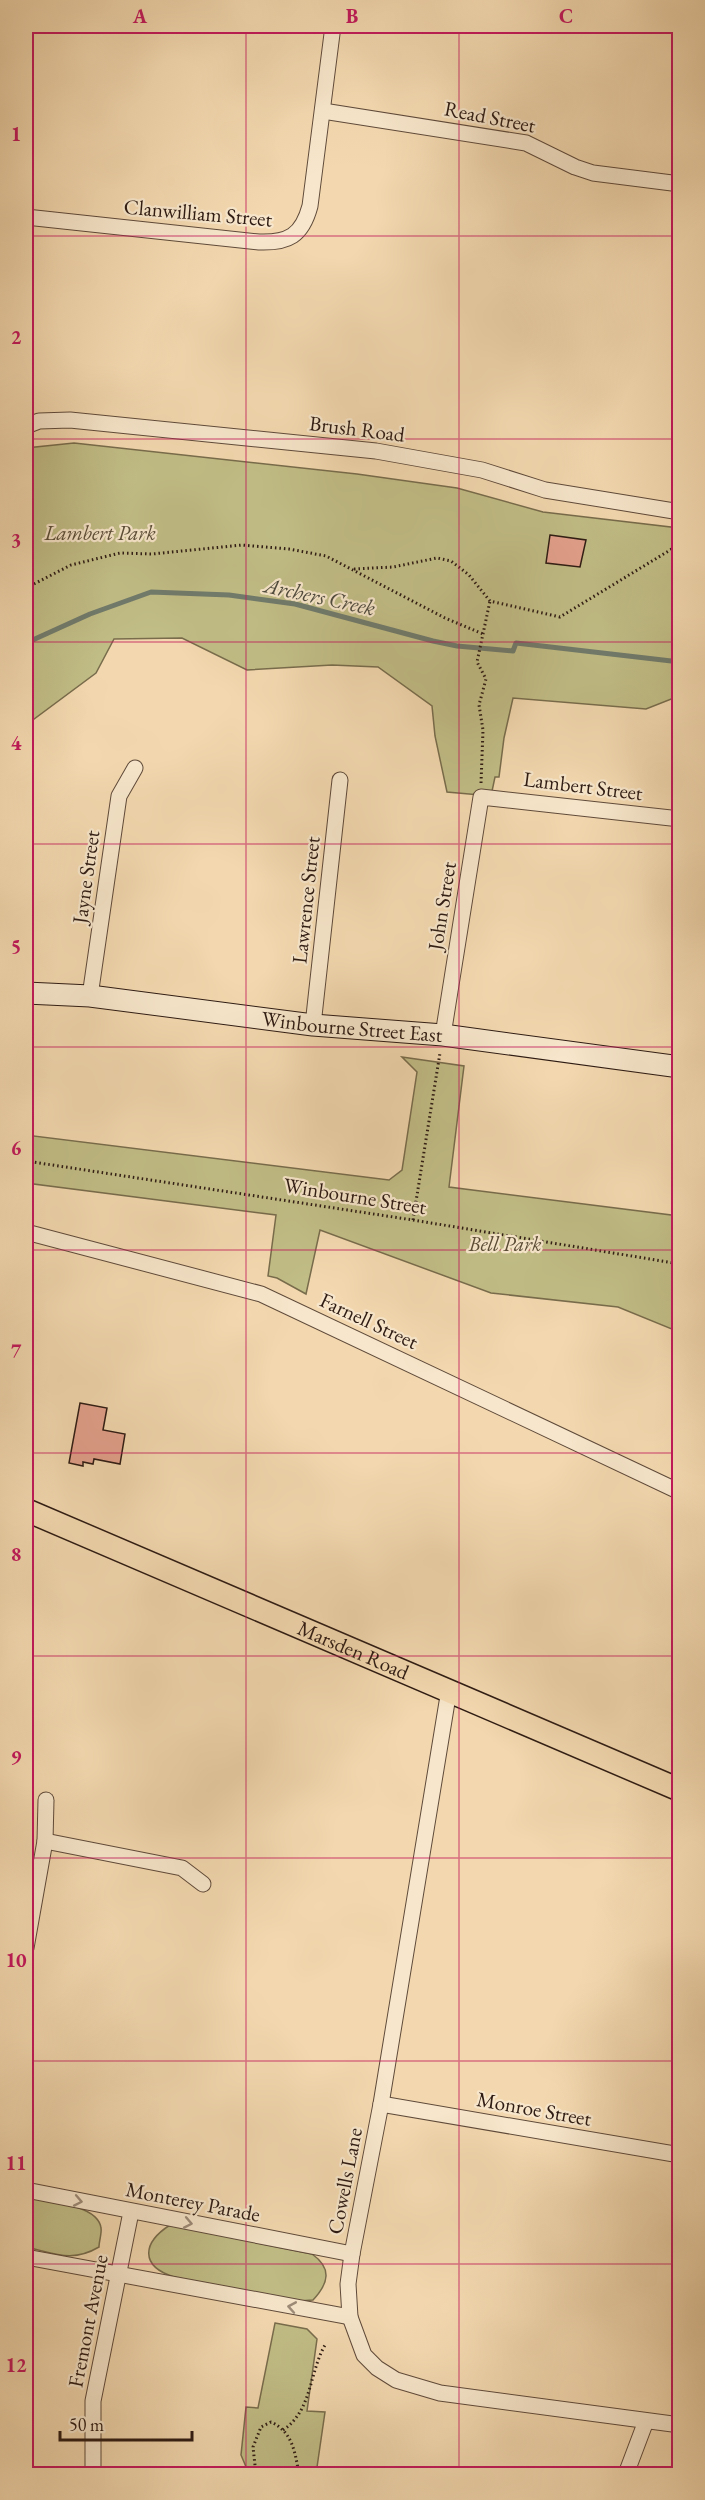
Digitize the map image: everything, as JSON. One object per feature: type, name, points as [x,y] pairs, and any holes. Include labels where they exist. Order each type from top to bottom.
[{"type":"main road","name":"Marsden Road","points":[[26,1510],[680,1790]]},
{"type":"street","name":"Clanwilliam Street","points":[[26,217],[259,242],[276,243],[290,238],[300,230],[306,219],[323,111],[333,26]]},
{"type":"street","name":"Read Street","points":[[323,111],[526,143],[593,173],[680,183]]},
{"type":"street","name":"Brush Road","points":[[26,426],[39,421],[70,420],[376,451],[482,470],[545,490],[680,512]]},
{"type":"street","name":"Jayne Street","points":[[90,996],[119,796],[135,768]]},
{"type":"street","name":"Lawrence Street","points":[[313,1025],[340,780]]},
{"type":"street","name":"Lambert Street","points":[[481,797],[680,819]]},
{"type":"street","name":"John Street","points":[[443,1035],[481,797]]},
{"type":"street","name":"Winbourne Street East","points":[[26,993],[90,996],[313,1025],[443,1035],[680,1067]]},
{"type":"street","name":"Farnell Street","points":[[26,1232],[261,1294],[680,1492]]},
{"type":"street","name":"Cowells Lane","points":[[449,1690],[381,2104],[352,2253],[348,2284],[350,2317],[364,2355],[377,2368],[396,2380],[440,2393],[680,2425]]},
{"type":"street","points":[[26,1948],[45,1841],[46,1800]]},
{"type":"street","points":[[45,1841],[182,1868],[203,1884]]},
{"type":"street","name":"Monroe Street","points":[[381,2104],[680,2155]]},
{"type":"street","name":"Monterey Parade","points":[[26,2190],[352,2253]]},
{"type":"street","name":"Fremont Avenue","points":[[93,2475],[93,2401],[131,2212]]},
{"type":"street","points":[[26,2256],[350,2317]]},
{"type":"street","points":[[626,2475],[646,2421]]},
{"type":"path","points":[[351,569],[393,567],[437,558],[451,561],[469,575],[490,601],[560,617],[680,544]]},
{"type":"path","points":[[26,588],[71,565],[120,553],[164,553],[242,545],[289,549],[326,556],[445,618],[483,634]]},
{"type":"path","points":[[481,797],[483,730],[479,705],[486,679],[477,662],[490,601]]},
{"type":"path","points":[[413,1220],[443,1035]]},
{"type":"path","name":"Winbourne Street","points":[[26,1161],[413,1220],[680,1264]]},
{"type":"path","points":[[283,2430],[294,2423],[305,2404],[318,2359],[325,2345]]},
{"type":"path","points":[[256,2475],[253,2447],[261,2427],[271,2422],[291,2439],[299,2475]]},
{"type":"green space","name":"Lambert Park","points":[[74,443],[357,474],[457,488],[543,512],[679,528],[679,696],[646,709],[513,698],[504,738],[499,777],[495,777],[491,796],[447,792],[435,736],[432,706],[378,667],[332,665],[247,670],[182,638],[114,639],[96,673],[26,725],[26,448]]},
{"type":"green space","name":"Bell Park","points":[[402,1057],[464,1066],[449,1187],[679,1216],[679,1332],[618,1307],[491,1293],[320,1230],[306,1294],[277,1278],[268,1276],[276,1215],[26,1183],[26,1135],[389,1180],[402,1170],[417,1072]]},
{"type":"green space","points":[[26,2197],[70,2205],[91,2214],[98,2220],[101,2228],[99,2247],[80,2255],[71,2256],[26,2247]]},
{"type":"green space","points":[[170,2225],[312,2254],[323,2265],[325,2282],[313,2300],[298,2301],[174,2277],[155,2267],[149,2254],[154,2239]]},
{"type":"green space","points":[[275,2323],[307,2329],[317,2339],[307,2411],[325,2412],[316,2474],[249,2474],[241,2455],[246,2407],[258,2408]]},
{"type":"building","points":[[550,535],[586,540],[580,567],[546,563]]},
{"type":"building","points":[[80,1403],[107,1408],[103,1430],[125,1434],[120,1464],[94,1459],[93,1464],[83,1462],[83,1466],[69,1463]]},
{"type":"waterway","name":"Archers Creek","points":[[26,643],[90,614],[151,592],[229,595],[295,604],[457,646],[513,651],[516,643],[680,662]]}]
